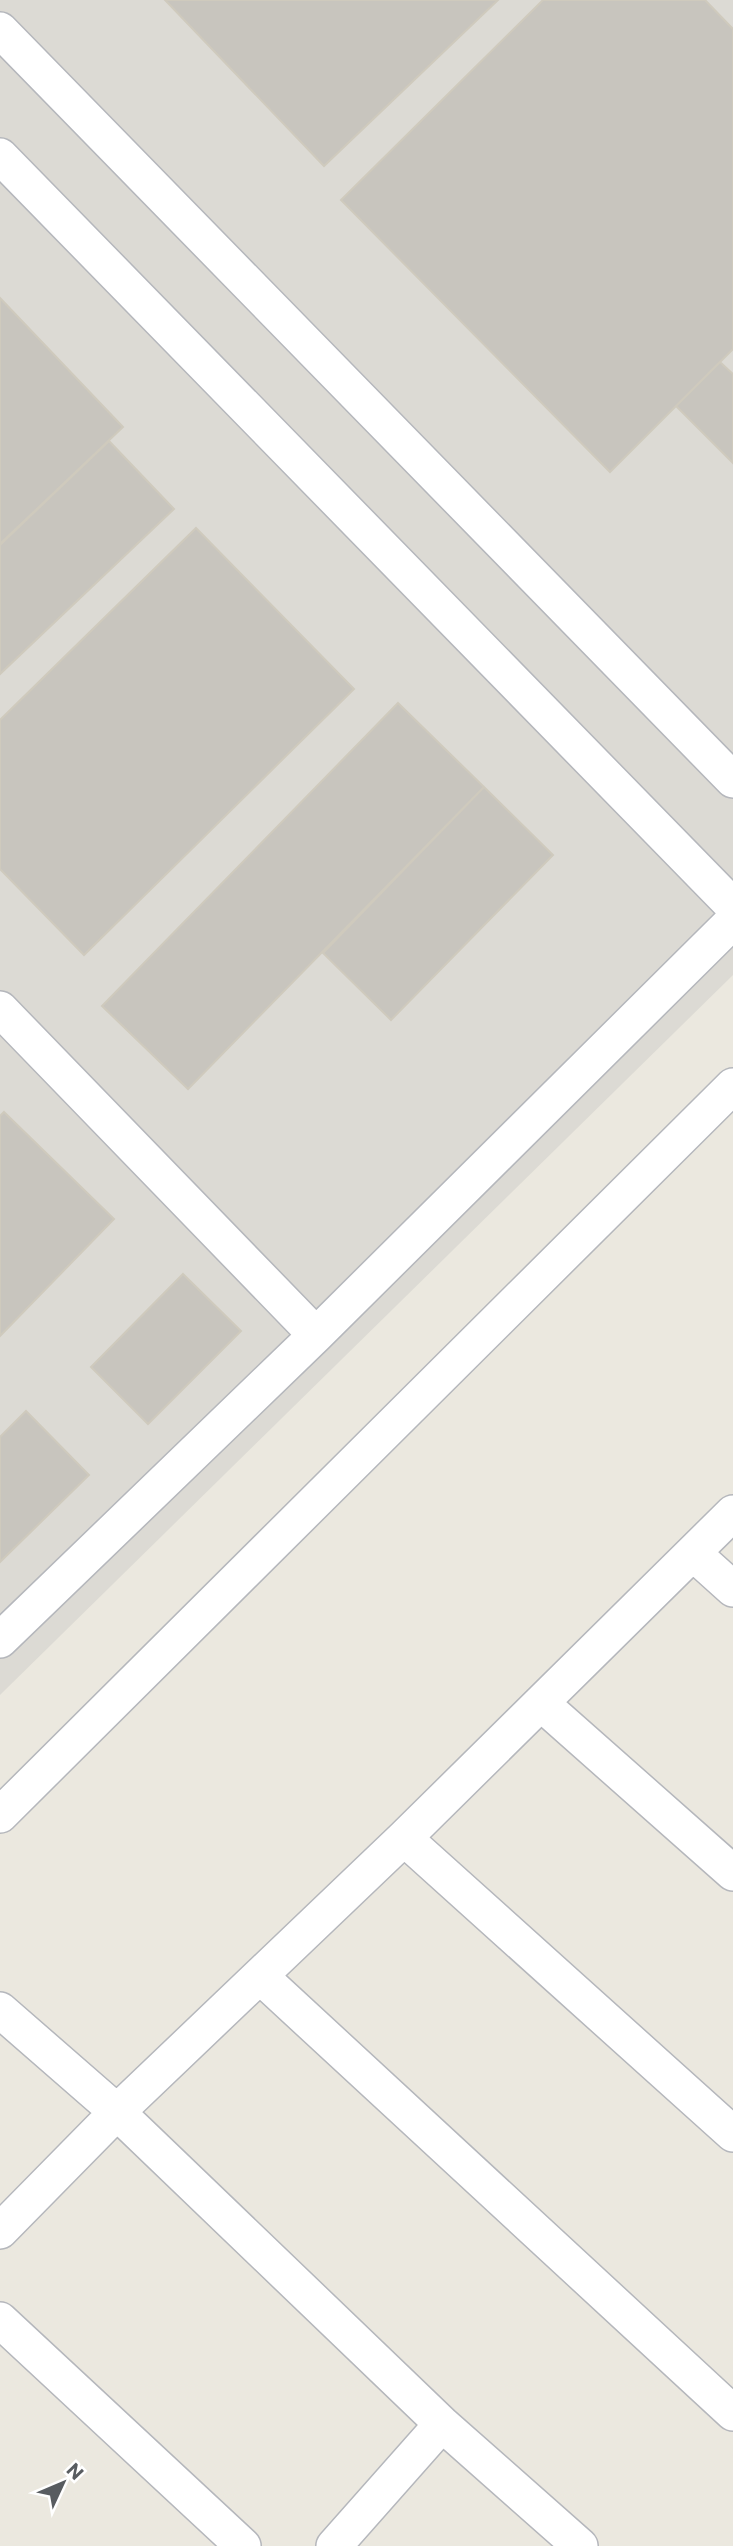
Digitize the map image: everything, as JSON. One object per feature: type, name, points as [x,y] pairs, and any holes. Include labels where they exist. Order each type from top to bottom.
[{"type":"street","points":[[0,30],[733,780]]},
{"type":"street","points":[[0,156],[733,906]]},
{"type":"street","points":[[0,1640],[316,1335],[733,921]]},
{"type":"street","points":[[0,1009],[316,1335]]},
{"type":"street","points":[[0,1815],[733,1086]]},
{"type":"street","points":[[0,2231],[117,2112],[404,1838],[733,1513]]},
{"type":"street","points":[[692,1553],[733,1589]]},
{"type":"street","points":[[541,1703],[733,1873]]},
{"type":"street","points":[[404,1838],[733,2134]]},
{"type":"street","points":[[260,1976],[733,2413]]},
{"type":"street","points":[[0,2010],[117,2112],[442,2424],[580,2546]]},
{"type":"street","points":[[0,2320],[243,2546]]},
{"type":"street","points":[[334,2546],[442,2424]]},
{"type":"shaded area","points":[[0,0],[733,0],[733,975],[0,1695]]},
{"type":"building","points":[[165,0],[498,0],[324,166]]},
{"type":"building","points":[[543,0],[705,0],[733,29],[733,349],[610,472],[341,200]]},
{"type":"building","points":[[0,298],[123,427],[0,544]]},
{"type":"building","points":[[720,362],[733,374],[733,463],[676,406]]},
{"type":"building","points":[[109,441],[174,509],[0,674],[0,545]]},
{"type":"building","points":[[196,528],[354,689],[84,955],[0,869],[0,720]]},
{"type":"building","points":[[398,703],[484,787],[188,1089],[102,1006]]},
{"type":"building","points":[[484,787],[553,855],[391,1020],[323,953]]},
{"type":"building","points":[[4,1112],[114,1219],[0,1336],[0,1116]]},
{"type":"building","points":[[183,1274],[241,1331],[148,1424],[91,1367]]},
{"type":"building","points":[[26,1411],[89,1475],[0,1562],[0,1437]]}]
